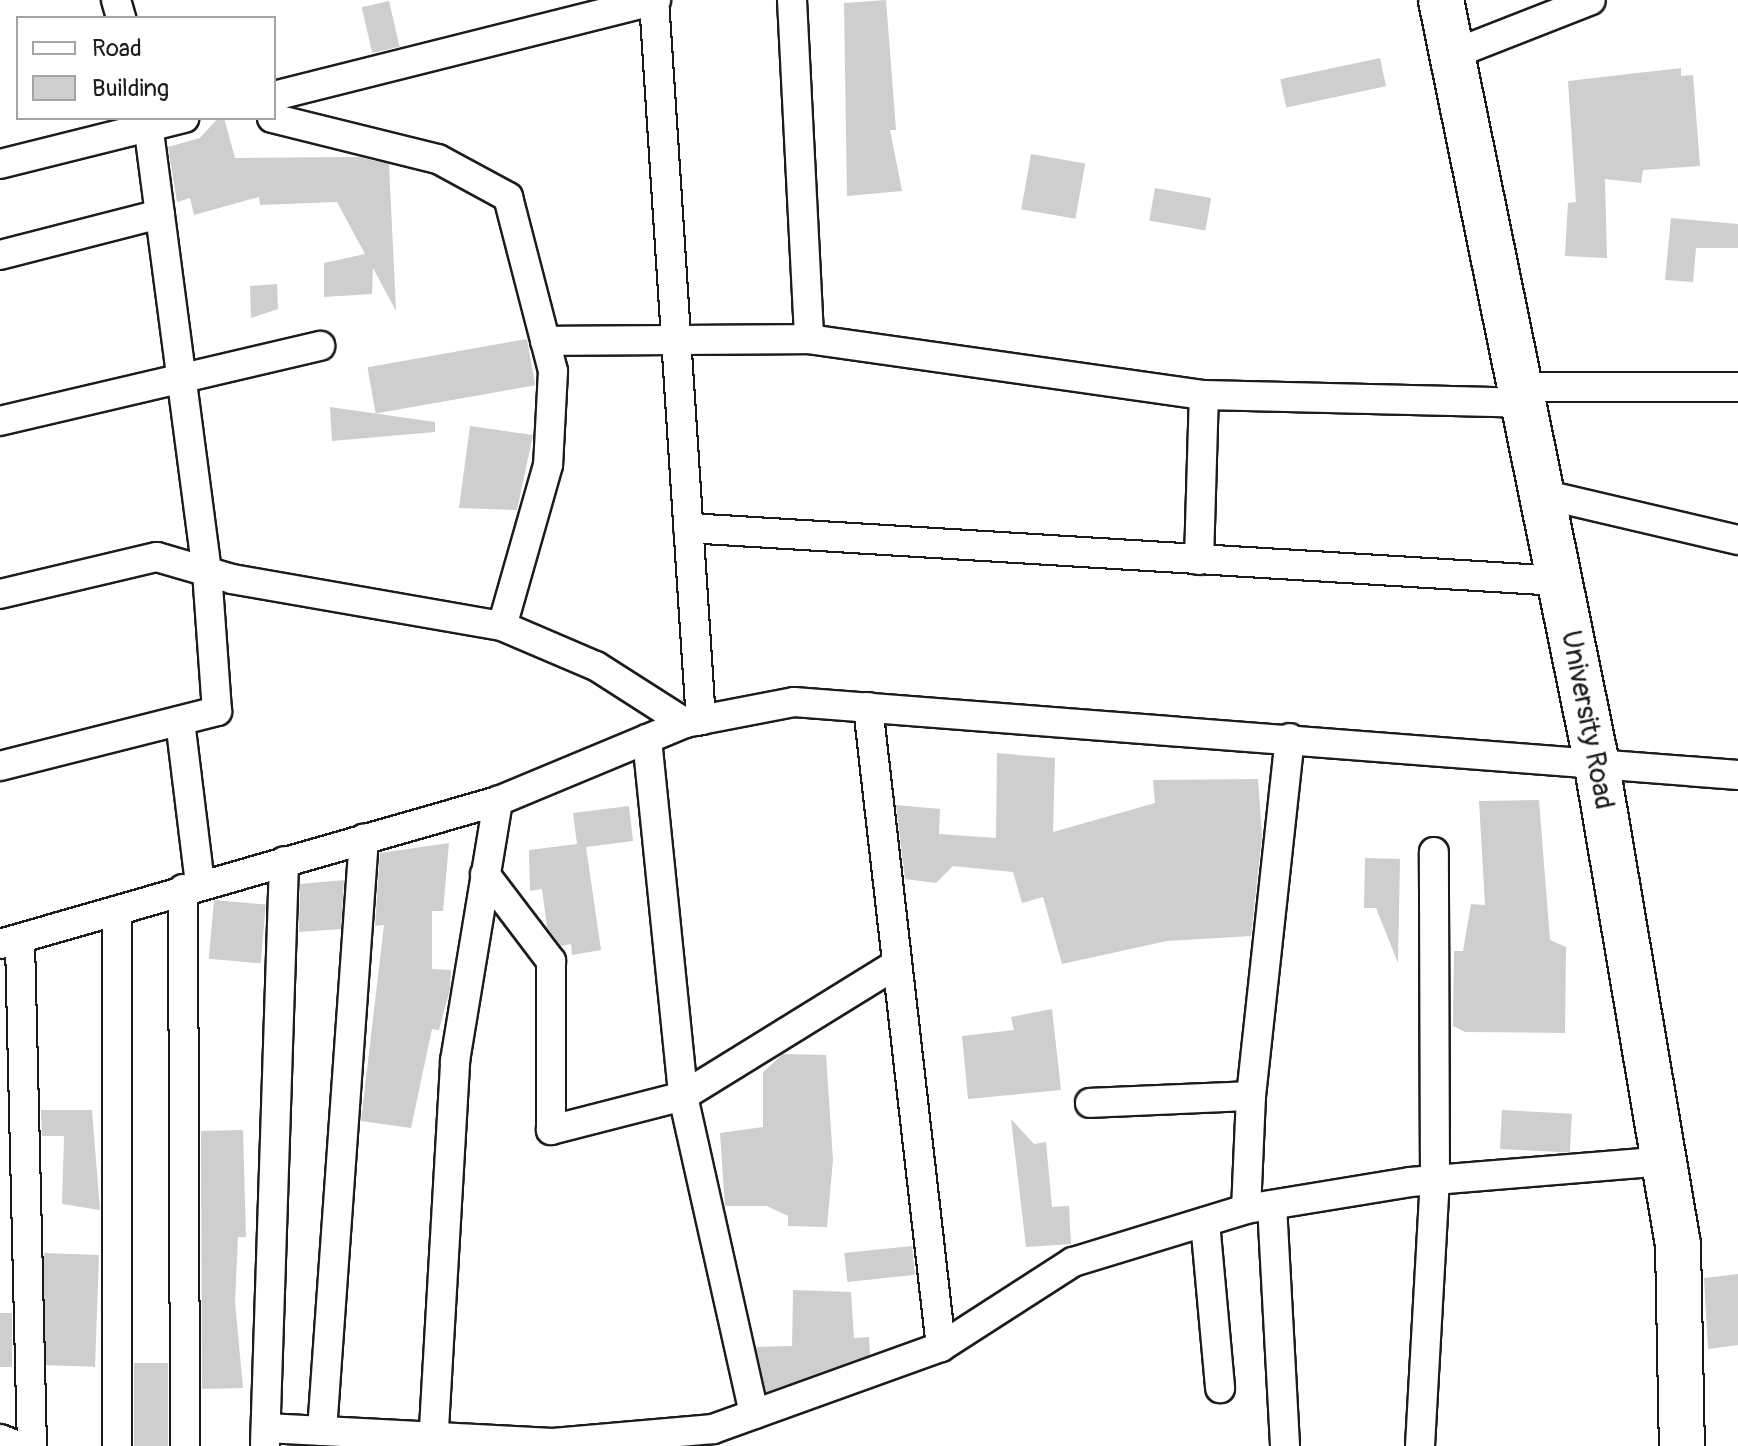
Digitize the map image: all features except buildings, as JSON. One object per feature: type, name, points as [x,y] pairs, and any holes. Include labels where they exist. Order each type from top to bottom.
[{"type":"main road","name":"University Road","points":[[1441,0],[1596,760],[1678,1244],[1682,1446]]},
{"type":"street","points":[[276,95],[563,12],[654,0],[688,528],[693,722]]},
{"type":"street","points":[[792,0],[809,339]]},
{"type":"street","points":[[1451,55],[1591,0]]},
{"type":"street","points":[[276,119],[438,159],[508,197],[553,371],[548,465],[502,626]]},
{"type":"street","points":[[0,164],[148,122],[207,572],[217,711],[0,766]]},
{"type":"street","points":[[0,255],[160,214]]},
{"type":"street","points":[[545,341],[809,339],[1204,395],[1522,395],[1738,387]]},
{"type":"street","points":[[0,421],[320,346]]},
{"type":"street","points":[[1199,560],[1204,395]]},
{"type":"street","points":[[1542,494],[1738,540]]},
{"type":"street","points":[[688,528],[1560,581]]},
{"type":"street","points":[[0,594],[157,557],[207,572],[502,626],[596,666],[693,722]]},
{"type":"street","points":[[32,1446],[10,943],[191,887],[498,801],[693,722],[794,702],[1596,760],[1738,775]]},
{"type":"street","points":[[868,707],[941,1347]]},
{"type":"street","points":[[180,721],[191,887],[185,1446]]},
{"type":"street","points":[[1285,1446],[1259,1207],[1251,1096],[1290,738]]},
{"type":"street","points":[[647,739],[683,1096],[754,1414]]},
{"type":"street","points":[[434,1441],[455,1061],[498,801]]},
{"type":"street","points":[[322,1431],[364,838]]},
{"type":"street","points":[[1420,1446],[1435,1180],[1434,852]]},
{"type":"street","points":[[284,861],[266,1437],[322,1431],[434,1441],[553,1443],[713,1429],[941,1347],[1073,1262],[1205,1222],[1259,1207],[1435,1180],[1664,1161]]},
{"type":"street","points":[[485,874],[551,961],[551,1130],[683,1096],[897,964]]},
{"type":"street","points":[[117,911],[117,1446]]},
{"type":"street","points":[[1090,1103],[1251,1096]]},
{"type":"street","points":[[1205,1222],[1220,1388]]},
{"type":"street","points":[[0,1439],[18,1446]]}]
